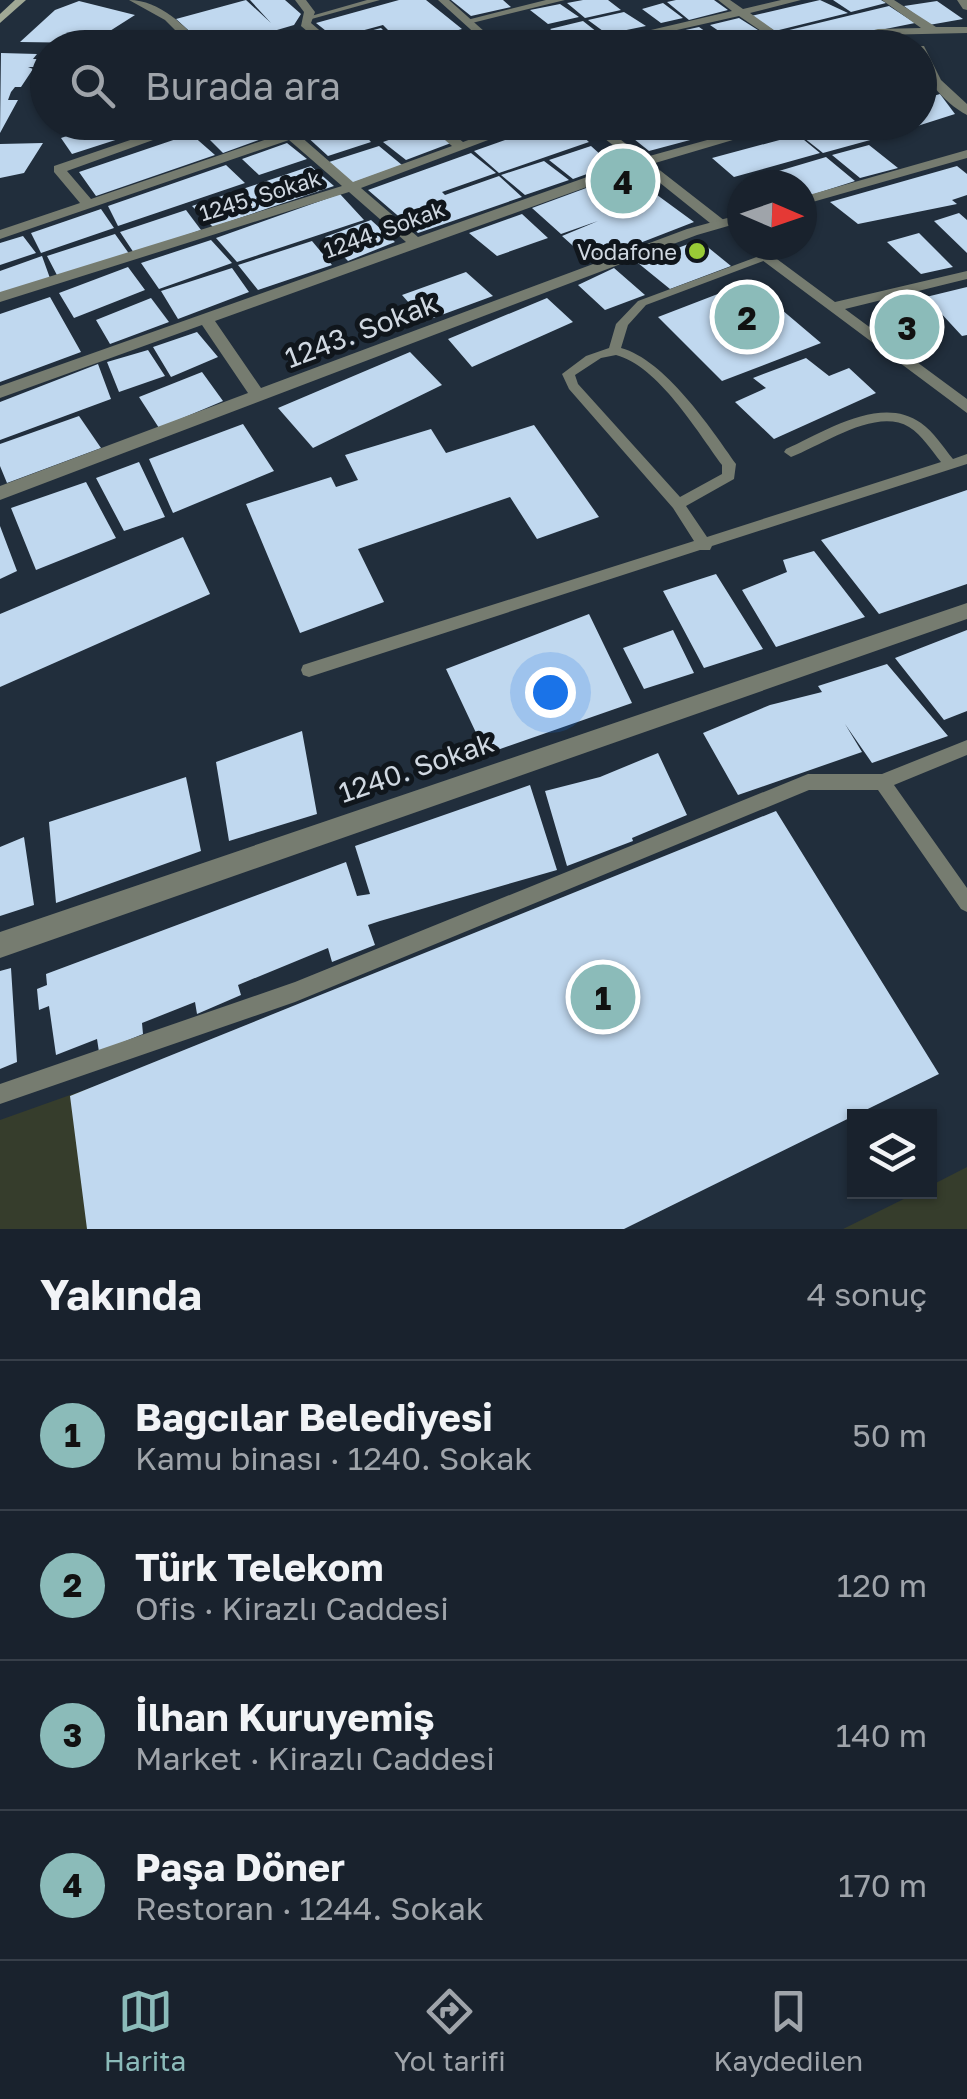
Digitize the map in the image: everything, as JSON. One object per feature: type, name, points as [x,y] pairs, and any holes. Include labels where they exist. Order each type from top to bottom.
[{"type":"main road","points":[[0,20],[21,0]]},
{"type":"street","points":[[134,0],[169,18],[181,30]]},
{"type":"street","points":[[300,0],[310,12],[305,24],[312,30]]},
{"type":"street","points":[[443,0],[479,30]]},
{"type":"street","points":[[468,20],[560,0]]},
{"type":"street","points":[[723,0],[767,30]]},
{"type":"street","points":[[662,30],[796,0]]},
{"type":"street","points":[[888,0],[932,30],[967,30]]},
{"type":"street","points":[[962,0],[967,6]]},
{"type":"street","points":[[937,83],[967,111]]},
{"type":"street","points":[[88,204],[59,170],[145,140]]},
{"type":"street","points":[[0,235],[277,140]]},
{"type":"street","points":[[294,140],[414,241]]},
{"type":"street","points":[[452,140],[460,146]]},
{"type":"street","name":"1245. Sokak","points":[[0,298],[349,188],[478,140]]},
{"type":"street","points":[[612,140],[727,229]]},
{"type":"street","name":"1244. Sokak","points":[[0,392],[414,241],[640,163],[723,140]]},
{"type":"street","points":[[817,197],[967,154]]},
{"type":"street","name":"1243. Sokak","points":[[0,493],[727,222]]},
{"type":"street","points":[[769,260],[967,407]]},
{"type":"street","points":[[833,307],[967,274]]},
{"type":"street","points":[[204,318],[258,396]]},
{"type":"street","name":"1240. Sokak","points":[[0,945],[967,612]]},
{"type":"lane","points":[[308,18],[376,0]]},
{"type":"lane","points":[[614,351],[622,324],[642,302],[757,260]]},
{"type":"lane","points":[[678,504],[729,476],[729,464],[664,383],[632,354],[614,351],[588,359],[568,374],[573,386],[678,504],[704,546]]},
{"type":"lane","points":[[791,452],[879,416],[895,417],[914,423],[950,464]]},
{"type":"lane","points":[[309,670],[704,546],[967,458]]},
{"type":"lane","points":[[0,1094],[296,992],[808,782],[882,782],[965,752]]},
{"type":"lane","points":[[882,782],[967,903]]},
{"type":"green space","points":[[146,1068],[171,1229],[0,1229],[0,1120]]},
{"type":"green space","points":[[967,1167],[967,1229],[843,1229],[904,1199],[937,1199],[937,1182]]},
{"type":"building","points":[[246,0],[271,23],[250,0],[285,0],[301,14],[294,25],[277,30],[188,30],[176,19]]},
{"type":"building","points":[[399,0],[426,0],[462,29],[388,30],[383,25],[365,30],[325,30],[316,23]]},
{"type":"building","points":[[451,0],[503,0],[511,7],[471,16]]},
{"type":"building","points":[[608,0],[621,10],[585,18],[567,3]]},
{"type":"building","points":[[714,0],[728,10],[689,20],[667,2]]},
{"type":"building","points":[[820,0],[848,13],[779,30],[751,16]]},
{"type":"building","points":[[833,0],[881,0],[886,3],[851,12]]},
{"type":"building","points":[[79,1],[135,15],[111,30],[33,30],[55,10]]},
{"type":"building","points":[[937,1],[963,19],[929,25],[904,6]]},
{"type":"building","points":[[663,3],[683,18],[661,23],[642,9]]},
{"type":"building","points":[[560,4],[579,17],[548,24],[530,10]]},
{"type":"building","points":[[889,6],[915,23],[880,30],[789,30]]},
{"type":"building","points":[[624,12],[646,26],[602,30],[588,20]]},
{"type":"building","points":[[739,18],[758,30],[717,30],[710,25]]},
{"type":"building","points":[[583,21],[594,30],[551,30]]},
{"type":"building","points":[[1,53],[30,54],[30,74],[21,87],[11,92],[8,100],[18,100],[0,133]]},
{"type":"building","points":[[940,94],[955,114],[937,120]]},
{"type":"building","points":[[62,140],[115,140],[72,154]]},
{"type":"building","points":[[173,140],[198,140],[215,155],[96,196],[79,172]]},
{"type":"building","points":[[210,140],[259,140],[223,153]]},
{"type":"building","points":[[311,140],[371,142],[328,156]]},
{"type":"building","points":[[447,140],[451,143],[406,160],[383,142]]},
{"type":"building","points":[[505,140],[589,142],[499,173],[474,151]]},
{"type":"building","points":[[635,140],[690,140],[649,151]]},
{"type":"building","points":[[779,140],[804,140],[820,153],[759,170],[727,171],[712,158]]},
{"type":"building","points":[[807,140],[870,140],[823,153]]},
{"type":"building","points":[[43,143],[24,173],[0,178],[0,144]]},
{"type":"building","points":[[287,143],[307,159],[259,175],[242,159]]},
{"type":"building","points":[[869,145],[898,168],[860,178],[832,155]]},
{"type":"building","points":[[379,146],[402,165],[352,183],[329,162]]},
{"type":"building","points":[[591,146],[612,165],[573,179],[549,160]]},
{"type":"building","points":[[471,153],[496,173],[442,192],[445,195],[499,176],[522,197],[418,233],[368,190]]},
{"type":"building","points":[[826,157],[855,181],[817,193],[817,170],[782,170]]},
{"type":"building","points":[[544,161],[569,180],[525,195],[501,175]]},
{"type":"building","points":[[226,165],[245,183],[118,226],[108,206]]},
{"type":"building","points":[[311,166],[334,186],[213,227],[192,206]]},
{"type":"building","points":[[957,166],[967,174],[967,195],[952,200],[957,204],[858,224],[830,202]]},
{"type":"building","points":[[627,173],[694,222],[591,262],[562,236],[598,221],[561,234],[532,208]]},
{"type":"building","points":[[340,194],[364,220],[237,262],[216,238]]},
{"type":"building","points":[[101,209],[114,228],[41,253],[31,233]]},
{"type":"building","points":[[186,210],[201,230],[134,253],[120,232]]},
{"type":"building","points":[[959,213],[967,220],[967,253],[934,221]]},
{"type":"building","points":[[522,214],[548,238],[497,256],[469,233]]},
{"type":"building","points":[[371,220],[395,242],[348,261],[325,237]]},
{"type":"building","points":[[919,233],[953,267],[921,274],[887,242]]},
{"type":"building","points":[[115,234],[130,255],[59,279],[47,256]]},
{"type":"building","points":[[23,236],[36,253],[0,265],[0,243]]},
{"type":"building","points":[[211,240],[232,263],[159,289],[141,263]]},
{"type":"building","points":[[699,240],[731,266],[670,289],[638,263]]},
{"type":"building","points":[[312,241],[332,265],[258,290],[238,265]]},
{"type":"building","points":[[42,256],[51,281],[0,297],[0,271]]},
{"type":"building","points":[[128,267],[145,290],[74,318],[59,293]]},
{"type":"building","points":[[232,268],[249,292],[178,319],[161,291]]},
{"type":"building","points":[[614,268],[645,295],[605,310],[578,285]]},
{"type":"building","points":[[466,272],[493,296],[425,321],[402,295]]},
{"type":"building","points":[[749,282],[821,343],[722,381],[658,317]]},
{"type":"building","points":[[967,287],[967,335],[962,336],[926,297]]},
{"type":"building","points":[[50,297],[81,352],[0,382],[0,314]]},
{"type":"building","points":[[151,298],[169,322],[110,344],[96,320]]},
{"type":"building","points":[[547,298],[573,322],[472,367],[448,339]]},
{"type":"building","points":[[197,332],[218,357],[171,377],[153,347]]},
{"type":"building","points":[[148,350],[165,376],[119,392],[107,362]]},
{"type":"building","points":[[410,352],[442,385],[313,448],[278,408]]},
{"type":"building","points":[[806,358],[829,376],[849,368],[876,393],[774,439],[735,402],[766,388],[753,378]]},
{"type":"building","points":[[98,364],[111,399],[0,440],[0,402]]},
{"type":"building","points":[[202,372],[223,401],[159,428],[139,397]]},
{"type":"building","points":[[79,416],[101,448],[7,483],[0,466],[0,444]]},
{"type":"building","points":[[243,424],[274,471],[173,513],[149,459]]},
{"type":"building","points":[[534,425],[599,517],[537,539],[510,497],[358,549],[384,602],[300,633],[246,504],[331,477],[336,487],[358,480],[345,455],[431,429],[446,453]]},
{"type":"building","points":[[139,462],[165,517],[124,531],[96,478]]},
{"type":"building","points":[[86,482],[116,538],[36,570],[11,508]]},
{"type":"building","points":[[967,490],[967,584],[879,614],[821,540]]},
{"type":"building","points":[[0,526],[17,571],[0,579]]},
{"type":"building","points":[[183,537],[210,594],[0,687],[0,614]]},
{"type":"building","points":[[814,551],[865,617],[776,647],[742,590],[787,572],[783,560]]},
{"type":"building","points":[[716,574],[763,649],[704,668],[663,591]]},
{"type":"building","points":[[589,614],[632,703],[486,754],[446,669]]},
{"type":"building","points":[[673,630],[694,673],[644,689],[623,648]]},
{"type":"building","points":[[967,630],[967,711],[944,720],[895,658]]},
{"type":"building","points":[[887,664],[948,736],[872,763],[845,724],[862,752],[738,795],[703,733],[770,705],[822,692],[818,686]]},
{"type":"building","points":[[302,731],[317,814],[229,841],[216,762]]},
{"type":"building","points":[[658,753],[687,815],[567,866],[545,791],[600,777]]},
{"type":"building","points":[[186,777],[201,851],[56,903],[49,822]]},
{"type":"building","points":[[530,785],[557,870],[368,925],[375,945],[332,962],[328,948],[238,985],[241,995],[197,1014],[195,1002],[142,1023],[143,1034],[99,1052],[97,1039],[56,1055],[49,1006],[39,1010],[37,989],[47,985],[46,974],[346,862],[357,896],[370,894],[355,846]]},
{"type":"building","points":[[776,811],[939,1074],[868,1109],[847,1109],[847,1119],[624,1229],[87,1229],[70,1096]]},
{"type":"building","points":[[24,837],[34,905],[0,916],[0,847]]},
{"type":"building","points":[[11,968],[17,1062],[0,1069],[0,971]]},
{"type":"place","name":"Paşa Döner","points":[[623,181]]},
{"type":"place","name":"Vodafone","points":[[697,251]]},
{"type":"place","name":"Türk Telekom","points":[[747,317]]},
{"type":"place","name":"İlhan Kuruyemiş","points":[[907,327]]},
{"type":"place","name":"Bağcılar Belediyesi","points":[[603,997]]}]
